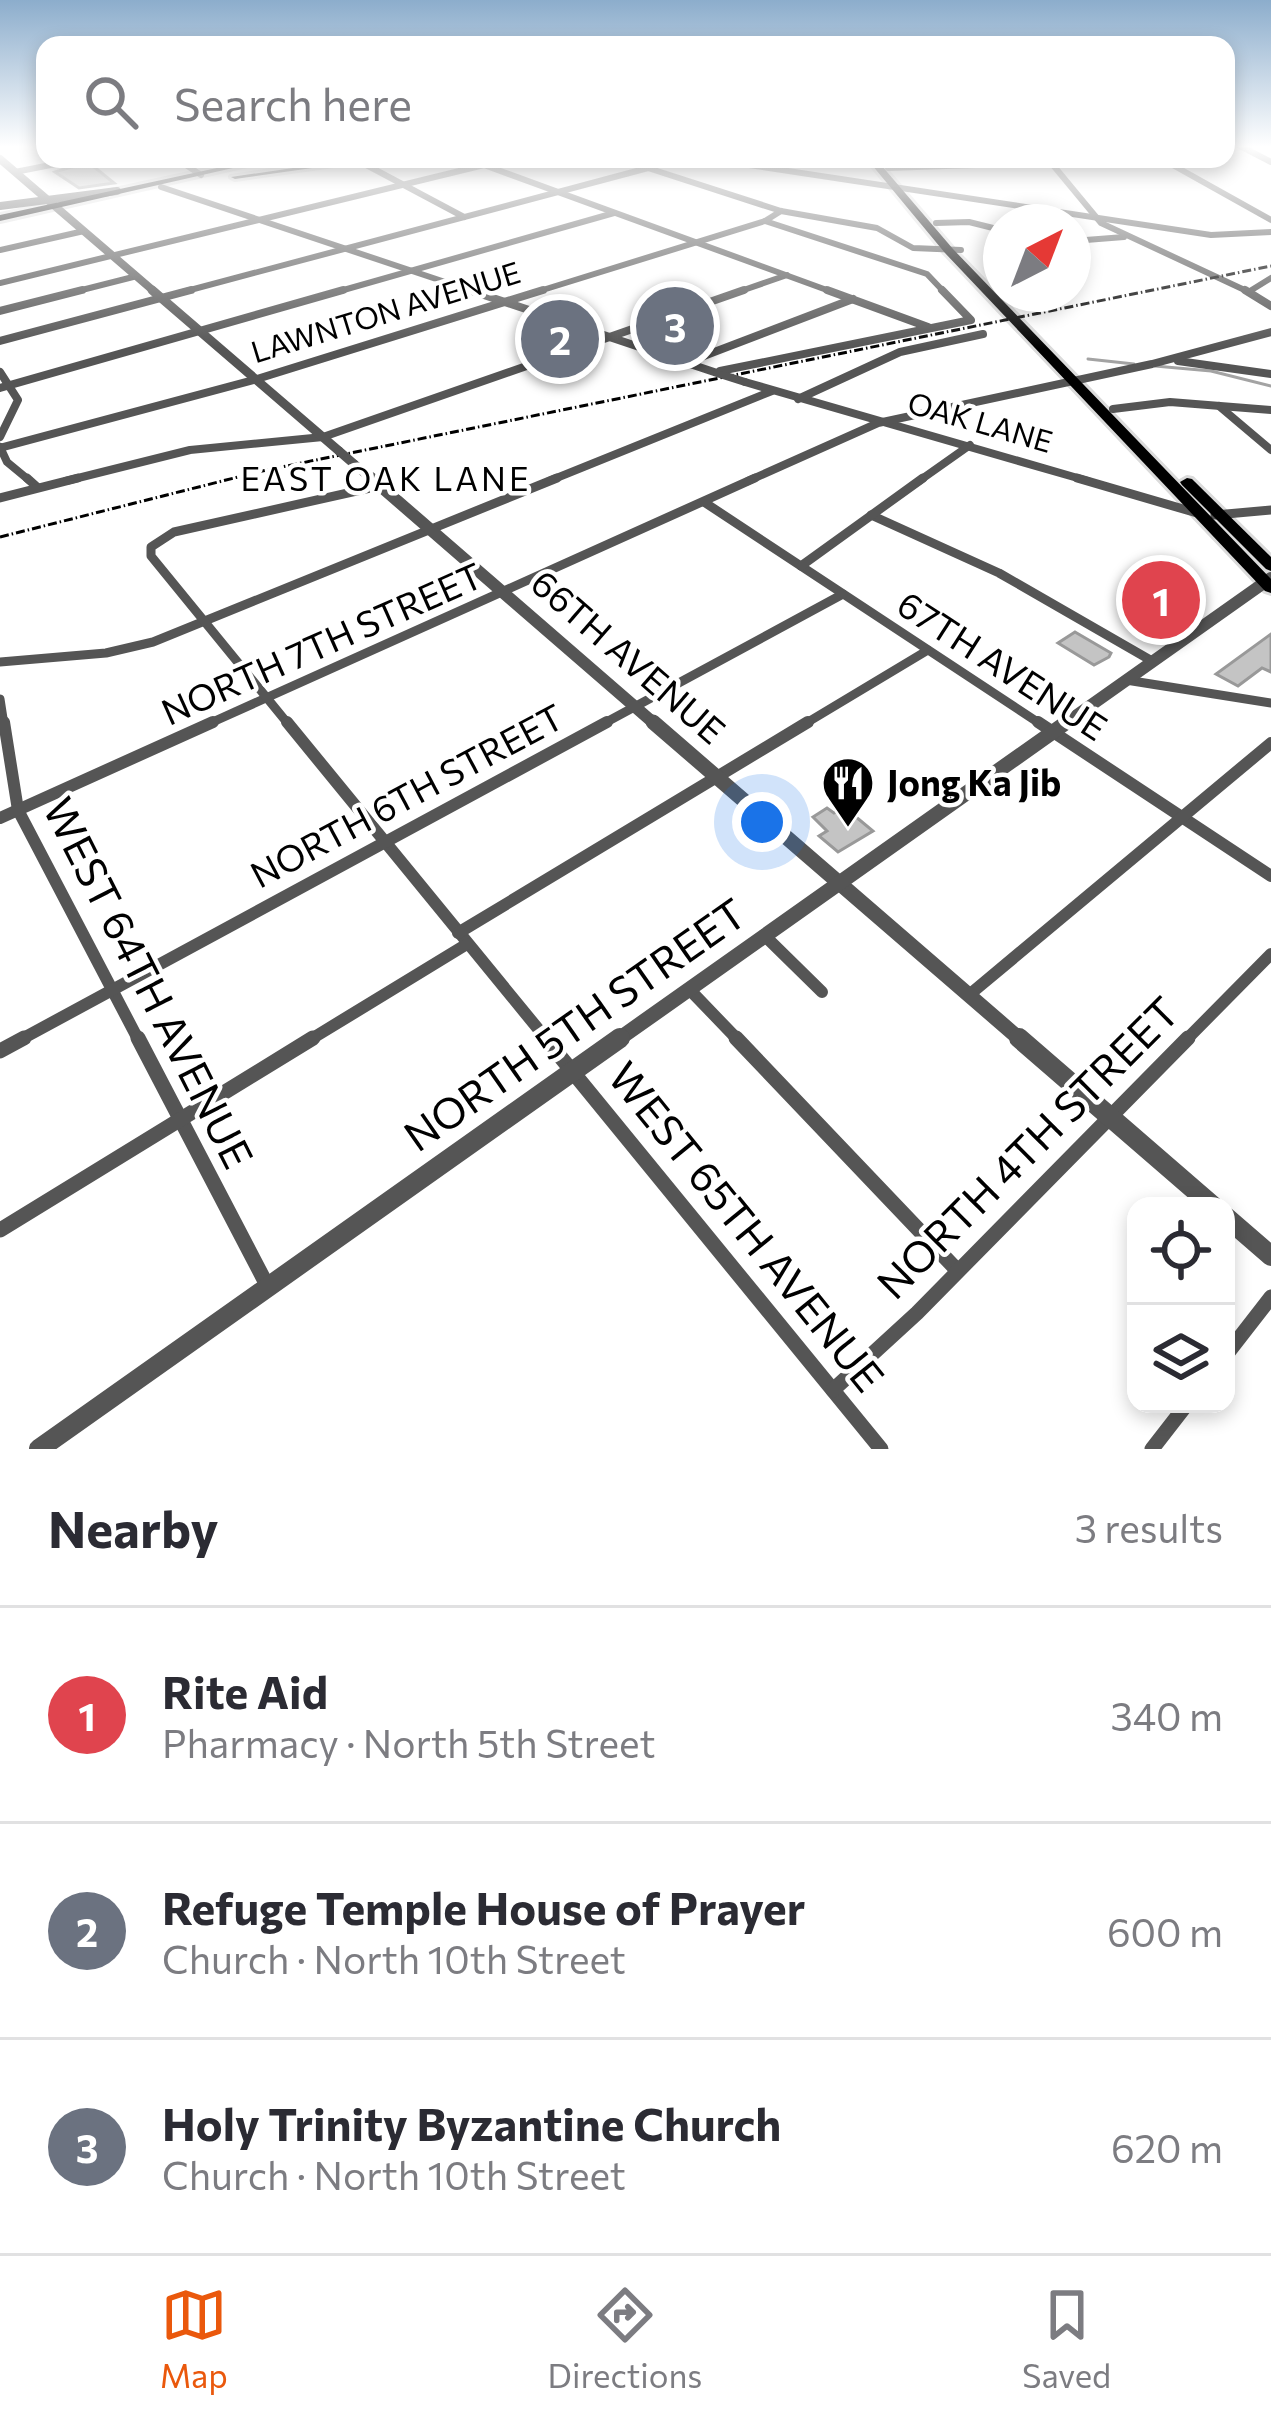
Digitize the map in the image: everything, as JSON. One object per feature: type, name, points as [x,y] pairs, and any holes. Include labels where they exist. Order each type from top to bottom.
[{"type":"highway","points":[[918,214],[1201,514],[1269,579]]},
{"type":"highway","points":[[928,214],[955,251],[983,275]]},
{"type":"highway","points":[[1020,312],[1078,380],[1221,516],[1269,579]]},
{"type":"street","name":"66TH AVENUE","points":[[64,214],[1202,1197]]},
{"type":"street","points":[[235,214],[720,373],[970,320],[927,274],[765,220]]},
{"type":"street","points":[[0,283],[284,214]]},
{"type":"street","points":[[458,214],[464,217]]},
{"type":"street","points":[[0,341],[477,214]]},
{"type":"street","points":[[5,386],[612,214]]},
{"type":"street","points":[[616,214],[931,328]]},
{"type":"street","name":"LAWNTON AVENUE","points":[[0,448],[256,379],[776,214]]},
{"type":"street","points":[[797,214],[861,224],[909,247],[955,251]]},
{"type":"street","points":[[1063,214],[1211,235],[1271,232]]},
{"type":"street","points":[[1091,214],[1124,237],[1250,291],[1271,306]]},
{"type":"street","points":[[936,223],[983,226]]},
{"type":"street","points":[[0,250],[84,231]]},
{"type":"street","points":[[1091,240],[1124,237]]},
{"type":"street","points":[[0,498],[190,450],[322,437],[787,275]]},
{"type":"street","points":[[0,310],[137,276]]},
{"type":"street","points":[[1250,291],[1271,278]]},
{"type":"street","points":[[687,363],[853,299]]},
{"type":"street","name":"NORTH 7TH STREET","points":[[0,818],[889,421],[1148,365],[1271,332]]},
{"type":"street","points":[[799,399],[900,352],[983,334]]},
{"type":"street","points":[[1168,360],[1271,374]]},
{"type":"street","points":[[0,372],[17,405],[0,437]]},
{"type":"street","name":"OAK LANE","points":[[720,373],[1201,514],[1271,510]]},
{"type":"street","points":[[0,662],[106,653],[202,623],[772,391]]},
{"type":"street","points":[[1113,409],[1170,402],[1271,410]]},
{"type":"street","points":[[1219,406],[1271,450]]},
{"type":"street","points":[[800,566],[970,445]]},
{"type":"street","points":[[0,448],[7,462],[37,487]]},
{"type":"street","name":"WEST 65TH AVENUE","points":[[379,486],[174,532],[151,548],[158,569],[881,1449]]},
{"type":"street","name":"67TH AVENUE","points":[[704,502],[1271,875]]},
{"type":"street","points":[[871,515],[999,573],[1152,662]]},
{"type":"street","name":"NORTH 5TH STREET","points":[[38,1449],[1269,579]]},
{"type":"street","name":"NORTH 6TH STREET","points":[[0,1051],[843,594]]},
{"type":"street","points":[[0,1230],[928,650]]},
{"type":"street","points":[[1125,680],[1271,703]]},
{"type":"street","name":"WEST 64TH AVENUE","points":[[0,699],[18,810],[268,1287]]},
{"type":"street","points":[[969,995],[1271,743]]},
{"type":"street","points":[[764,935],[822,992]]},
{"type":"street","name":"NORTH 4TH STREET","points":[[833,1390],[917,1313],[1271,954]]},
{"type":"street","points":[[689,988],[956,1269]]},
{"type":"street","points":[[1235,1225],[1271,1256]]},
{"type":"street","points":[[1235,1344],[1271,1298]]},
{"type":"street","points":[[1152,1449],[1180,1413]]},
{"type":"building","points":[[1146,579],[1199,607],[1174,622],[1123,594]]},
{"type":"building","points":[[1075,632],[1111,653],[1109,657],[1094,665],[1058,643]]},
{"type":"building","points":[[1271,634],[1271,672],[1262,668],[1238,686],[1216,674]]},
{"type":"building","name":"Jong Ka Jib","points":[[844,807],[873,831],[838,852],[819,836],[827,831],[813,817],[827,808],[834,813]]},
{"type":"waterway","points":[[1088,359],[1134,364]]},
{"type":"waterway","points":[[1155,366],[1211,371],[1271,386]]},
{"type":"railway","points":[[0,537],[262,471],[1271,266]]},
{"type":"place","name":"Holy Trinity Byzantine Church","points":[[675,326]]},
{"type":"place","name":"Refuge Temple House of Prayer","points":[[560,339]]},
{"type":"place","name":"Rite Aid","points":[[1161,600]]},
{"type":"place","name":"Jong Ka Jib","points":[[848,829]]},
{"type":"district","name":"EAST OAK LANE","points":[[386,479]]}]
